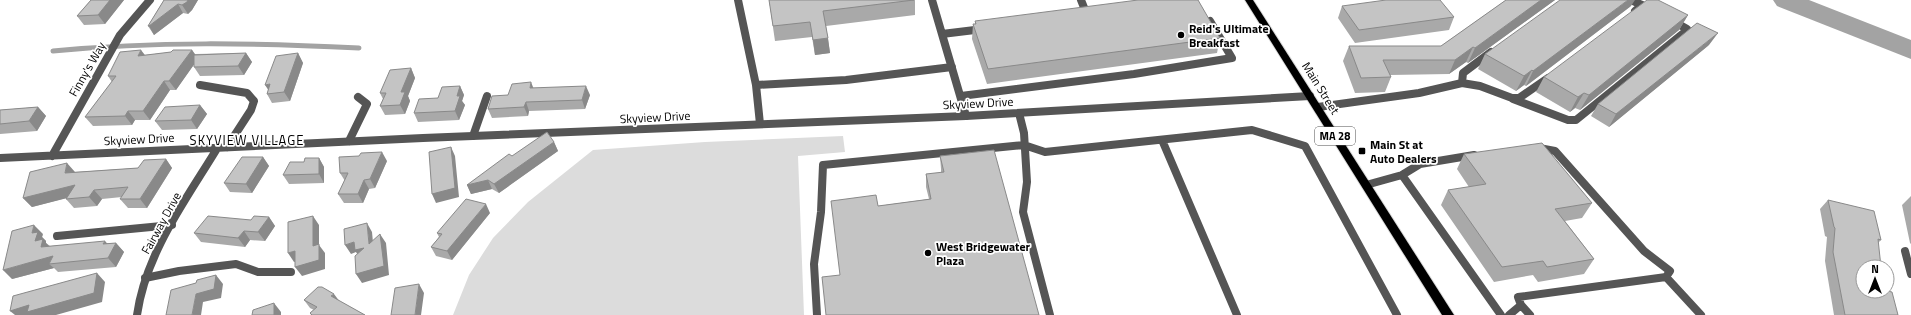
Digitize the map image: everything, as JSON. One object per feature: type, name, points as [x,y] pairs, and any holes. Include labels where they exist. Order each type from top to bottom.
[{"type":"main road","name":"Main Street","points":[[1249,0],[1448,315]]},
{"type":"street","name":"Finny's Way","points":[[52,156],[108,54],[120,35],[150,0]]},
{"type":"street","points":[[738,0],[756,85],[760,124]]},
{"type":"street","points":[[932,0],[966,116]]},
{"type":"street","points":[[1081,0],[1083,16],[1095,14]]},
{"type":"street","points":[[1630,15],[1645,7],[1631,0]]},
{"type":"street","points":[[961,96],[1134,74],[1232,58],[1206,14]]},
{"type":"street","points":[[1318,107],[1419,93],[1462,83],[1480,86],[1568,120],[1576,120],[1686,31],[1687,29],[1668,19]]},
{"type":"street","points":[[942,34],[988,28]]},
{"type":"street","points":[[1462,83],[1464,73],[1500,46]]},
{"type":"street","points":[[756,85],[846,80],[952,67]]},
{"type":"street","points":[[1512,98],[1524,96],[1556,72]]},
{"type":"street","name":"Fairway Drive","points":[[137,315],[138,300],[145,278],[172,225],[222,147],[250,110],[254,102],[252,97],[247,93],[200,85]]},
{"type":"street","points":[[473,136],[487,96]]},
{"type":"street","name":"Skyview Drive","points":[[0,158],[350,141],[966,116],[1310,96]]},
{"type":"street","points":[[350,141],[367,104],[358,97]]},
{"type":"street","points":[[1019,113],[1024,133],[1027,182],[1022,212],[1050,315]]},
{"type":"street","points":[[816,315],[814,264],[821,212],[823,164],[1024,145],[1044,152],[1252,130],[1305,146],[1397,315]]},
{"type":"street","points":[[1162,140],[1237,315]]},
{"type":"street","points":[[1530,315],[1521,305],[1518,297],[1666,277],[1670,271],[1644,251],[1555,151],[1531,146]]},
{"type":"street","points":[[1366,185],[1402,175],[1411,168],[1420,164],[1480,154]]},
{"type":"street","points":[[1402,175],[1501,315]]},
{"type":"street","points":[[57,236],[172,225]]},
{"type":"street","points":[[1905,251],[1910,265],[1911,274]]},
{"type":"street","points":[[145,278],[179,271],[236,264],[258,272],[273,274],[291,272]]},
{"type":"street","points":[[1666,277],[1701,315]]},
{"type":"street","points":[[1509,315],[1521,305]]},
{"type":"shaded area","points":[[843,136],[845,152],[798,156],[804,315],[453,315],[469,275],[493,238],[528,202],[593,150],[705,142]]},
{"type":"building","points":[[91,0],[110,0],[98,15],[77,16]]},
{"type":"building","points":[[164,0],[188,0],[182,5],[178,4],[148,26]]},
{"type":"building","points":[[769,0],[914,0],[823,11],[828,38],[813,40],[810,22],[773,26]]},
{"type":"building","points":[[1138,0],[1198,0],[1220,38],[988,69],[973,24],[976,24],[975,21]]},
{"type":"building","points":[[1386,0],[1440,0],[1454,17],[1359,30],[1342,6]]},
{"type":"building","points":[[1506,0],[1541,0],[1475,48],[1473,47],[1455,60],[1383,60],[1391,77],[1361,78],[1349,46],[1441,46]]},
{"type":"building","points":[[1560,0],[1628,0],[1533,71],[1532,70],[1524,76],[1485,54]]},
{"type":"building","points":[[1647,0],[1658,0],[1688,15],[1589,95],[1584,93],[1578,97],[1544,77]]},
{"type":"building","points":[[1697,23],[1718,33],[1616,114],[1598,104]]},
{"type":"building","points":[[141,50],[138,56],[171,52],[173,50],[192,50],[169,81],[164,81],[143,111],[128,111],[125,116],[85,117],[116,76],[108,76],[120,52]]},
{"type":"building","points":[[246,53],[238,66],[194,67],[194,55]]},
{"type":"building","points":[[298,53],[284,92],[267,94],[270,84],[265,85],[276,56]]},
{"type":"building","points":[[411,68],[401,92],[405,92],[400,105],[380,106],[386,93],[380,93],[390,70]]},
{"type":"building","points":[[531,82],[530,88],[586,86],[582,100],[526,102],[524,107],[488,109],[492,96],[508,95],[512,84]]},
{"type":"building","points":[[460,86],[457,96],[460,96],[455,111],[414,113],[419,99],[438,98],[442,87]]},
{"type":"building","points":[[200,105],[191,120],[155,121],[165,107]]},
{"type":"building","points":[[38,107],[29,121],[0,124],[0,110]]},
{"type":"building","points":[[547,132],[554,142],[494,184],[488,180],[467,185],[509,154],[512,156]]},
{"type":"building","points":[[1542,143],[1592,203],[1555,209],[1594,259],[1547,267],[1543,261],[1502,267],[1448,190],[1486,184],[1464,154]]},
{"type":"building","points":[[451,147],[455,188],[432,194],[429,152]]},
{"type":"building","name":"West Bridgewater Plaza","points":[[994,150],[1039,315],[826,315],[822,277],[840,275],[831,201],[876,195],[878,206],[931,199],[926,174],[944,172],[940,156]]},
{"type":"building","points":[[382,152],[370,179],[364,180],[358,194],[338,194],[348,173],[340,173],[339,157],[359,156],[361,153]]},
{"type":"building","points":[[242,157],[263,157],[246,184],[224,183]]},
{"type":"building","points":[[305,158],[319,158],[319,174],[283,175],[290,162],[304,162]]},
{"type":"building","points":[[166,159],[140,199],[120,199],[128,187],[94,190],[89,197],[66,199],[75,185],[23,198],[30,172],[67,163],[65,173],[138,168],[144,160]]},
{"type":"building","points":[[466,199],[486,204],[447,251],[431,247],[442,234],[437,233]]},
{"type":"building","points":[[1828,200],[1874,211],[1881,240],[1878,239],[1880,259],[1855,259],[1855,299],[1894,299],[1898,315],[1845,315],[1833,252],[1834,227]]},
{"type":"building","points":[[208,216],[251,220],[254,216],[269,217],[258,232],[244,231],[238,238],[194,233]]},
{"type":"building","points":[[313,216],[313,246],[319,244],[319,260],[295,267],[295,251],[288,253],[288,222]]},
{"type":"building","points":[[367,223],[369,244],[380,234],[384,266],[356,274],[355,256],[364,248],[355,250],[354,242],[345,245],[344,229]]},
{"type":"building","points":[[34,225],[32,233],[38,232],[35,241],[43,239],[41,247],[105,241],[103,244],[116,243],[108,258],[49,264],[53,256],[3,270],[12,231]]},
{"type":"building","points":[[97,273],[94,293],[27,312],[29,305],[10,311],[13,296]]},
{"type":"building","points":[[216,275],[214,289],[196,294],[192,315],[166,315],[171,290],[196,283],[197,280]]},
{"type":"building","points":[[419,284],[415,315],[391,315],[395,288]]},
{"type":"building","points":[[318,287],[322,287],[334,294],[331,296],[365,315],[312,315],[310,313],[317,307],[304,300]]},
{"type":"building","points":[[274,303],[274,315],[252,315],[253,310]]},
{"type":"waterway","points":[[1786,0],[1911,50]]},
{"type":"waterway","points":[[53,51],[168,44],[282,45],[359,48]]},
{"type":"place","name":"Reid's Ultimate Breakfast","points":[[1181,35]]},
{"type":"place","name":"Main St at Auto Dealers","points":[[1362,151]]},
{"type":"place","name":"West Bridgewater Plaza","points":[[928,253]]},
{"type":"district","name":"SKYVIEW VILLAGE","points":[[247,140]]}]
